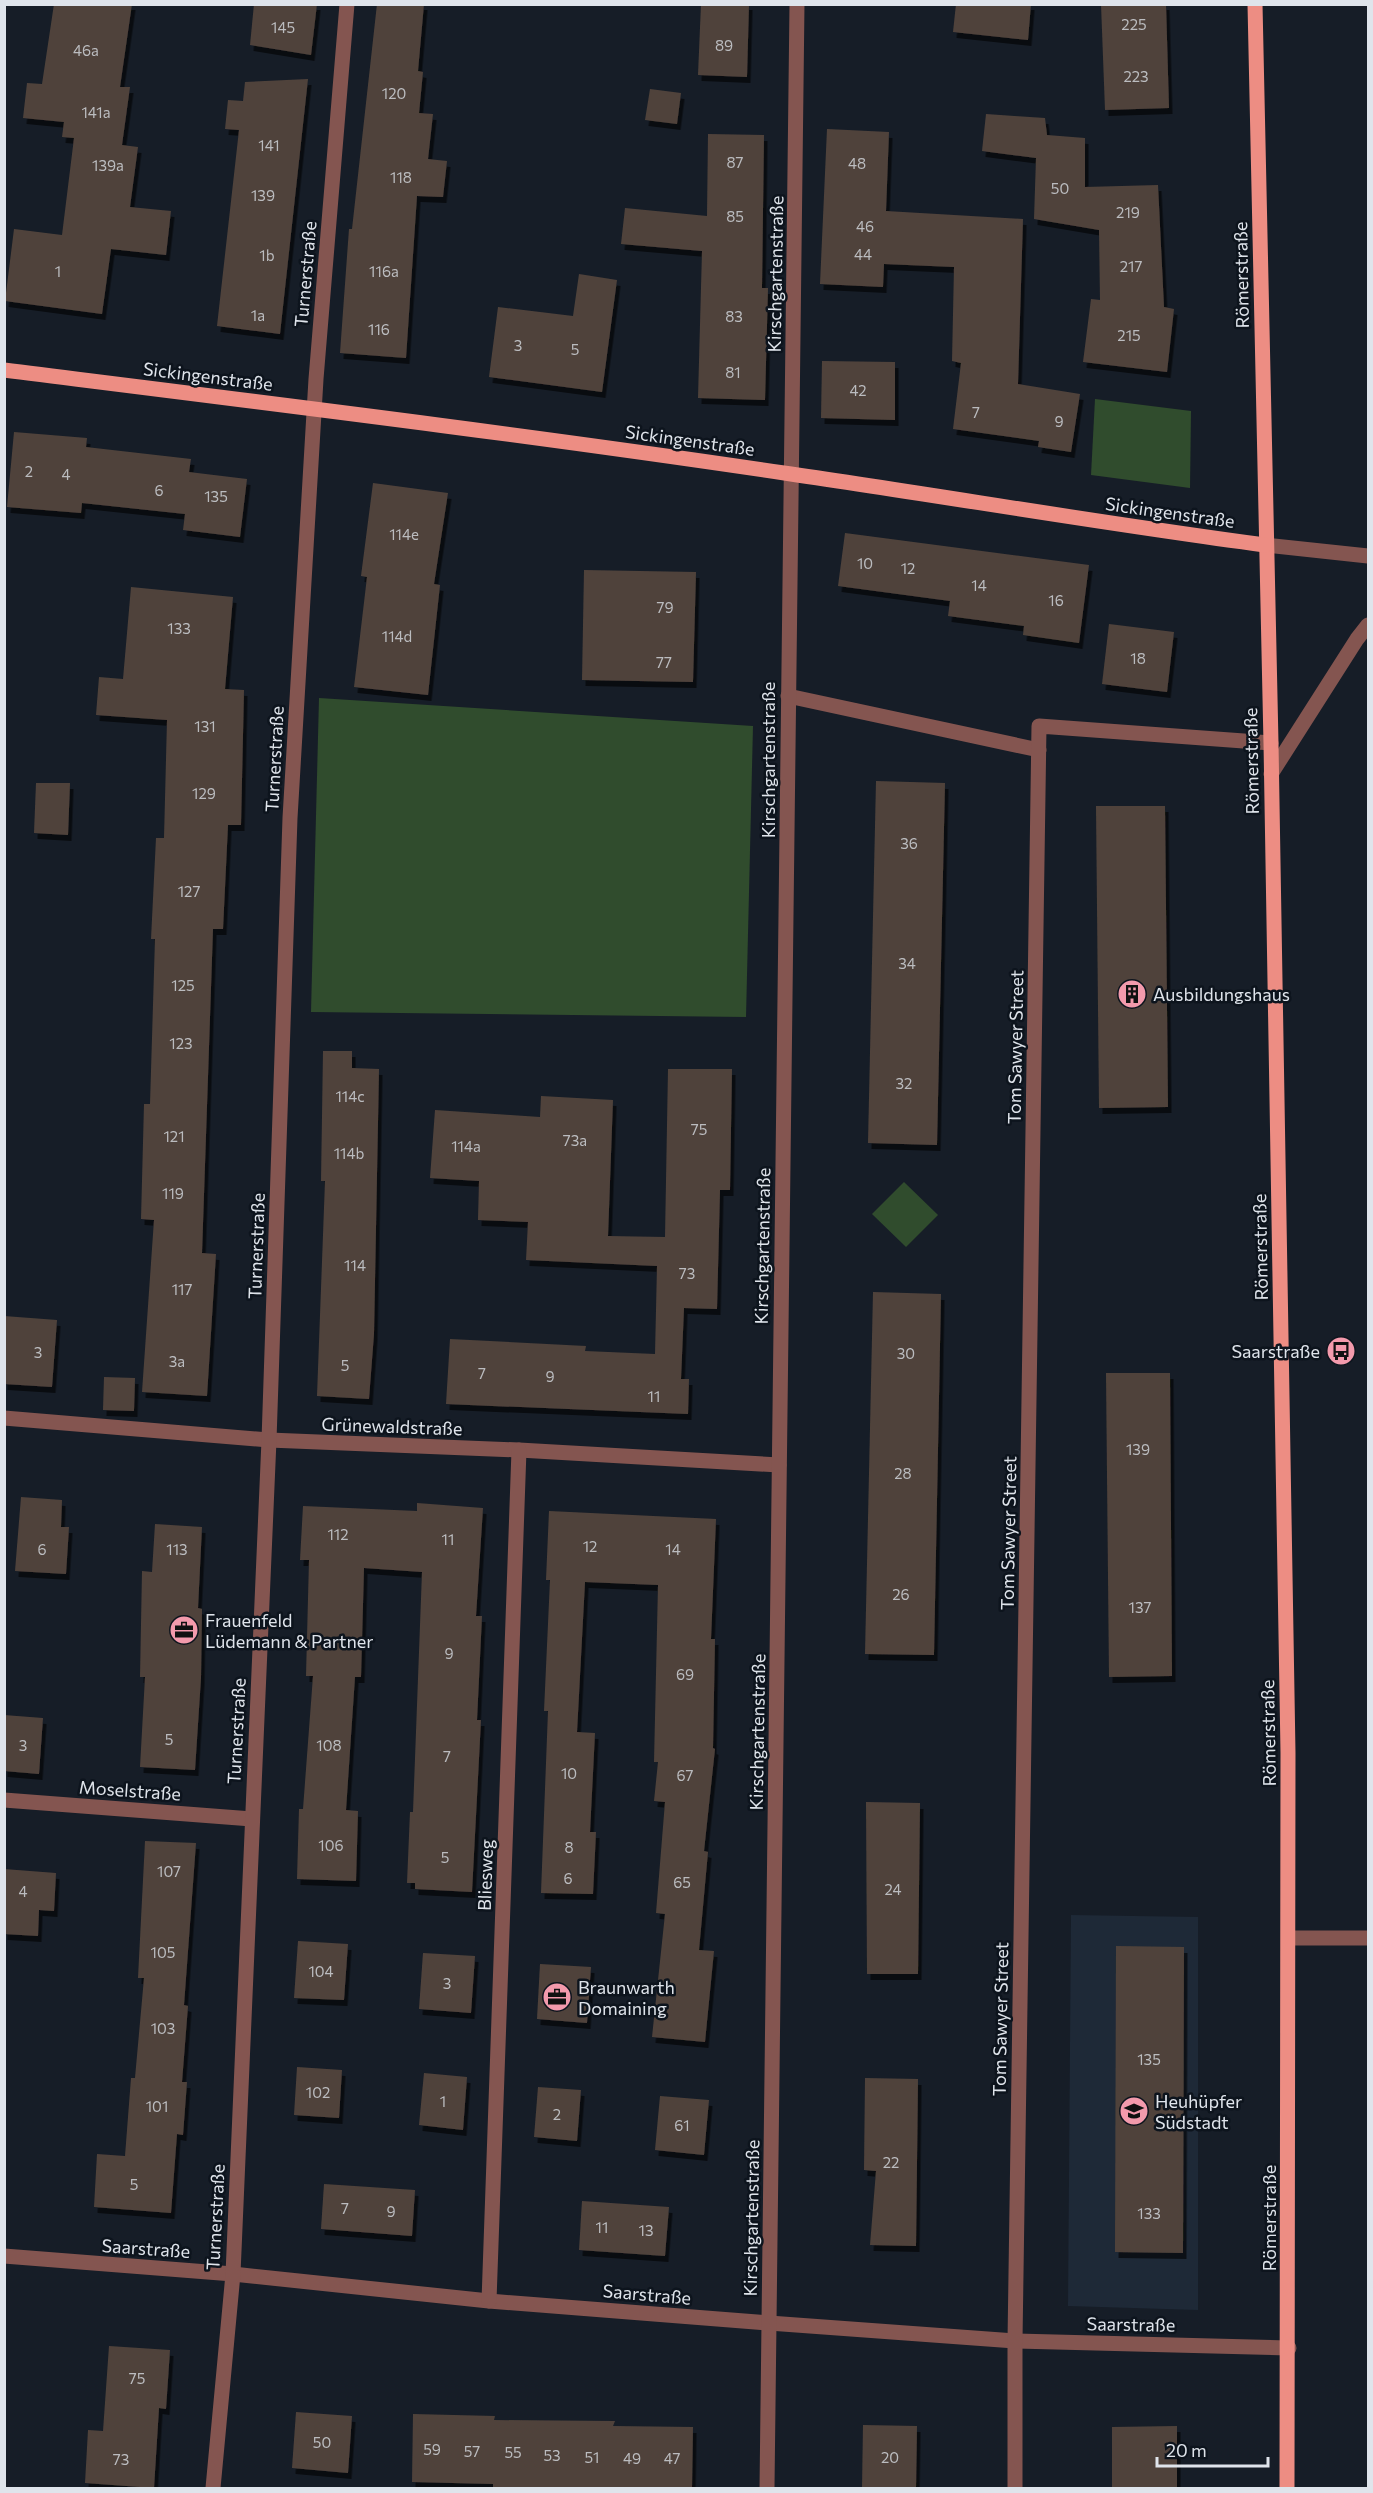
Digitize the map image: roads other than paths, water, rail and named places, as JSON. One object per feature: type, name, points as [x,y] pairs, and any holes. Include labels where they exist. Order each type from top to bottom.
[{"type":"main road","name":"Römerstraße","points":[[1255,4],[1271,743],[1290,1938],[1287,2488]]},
{"type":"main road","name":"Sickingenstraße","points":[[4,370],[314,408],[792,474],[1103,523],[1265,545]]},
{"type":"street","name":"Turnerstraße","points":[[213,2488],[232,2274],[269,1440],[290,818],[314,408],[347,4]]},
{"type":"street","name":"Kirschgartenstraße","points":[[767,2488],[797,4]]},
{"type":"street","name":"Sickingenstraße","points":[[1265,545],[1368,555]]},
{"type":"street","points":[[1271,774],[1368,625]]},
{"type":"street","points":[[788,696],[1039,750]]},
{"type":"street","name":"Tom Sawyer Street","points":[[1015,2488],[1015,2341],[1039,726],[1271,743]]},
{"type":"street","name":"Grünewaldstraße","points":[[4,1418],[269,1440],[519,1450],[779,1465]]},
{"type":"street","name":"Bliesweg","points":[[489,2301],[519,1450]]},
{"type":"street","name":"Moselstraße","points":[[4,1800],[252,1819]]},
{"type":"street","points":[[1290,1938],[1368,1938]]},
{"type":"street","name":"Saarstraße","points":[[4,2256],[232,2274],[489,2301],[1015,2341],[1289,2348]]},
{"type":"place","name":"Ausbildungshaus","points":[[1132,994]]},
{"type":"place","name":"Saarstraße","points":[[1341,1351]]},
{"type":"place","name":"Frauenfeld Lüdemann & Partner","points":[[184,1630]]},
{"type":"place","name":"Braunwarth Domaining","points":[[557,1997]]},
{"type":"place","name":"Heuhüpfer Südstadt","points":[[1134,2111]]}]
